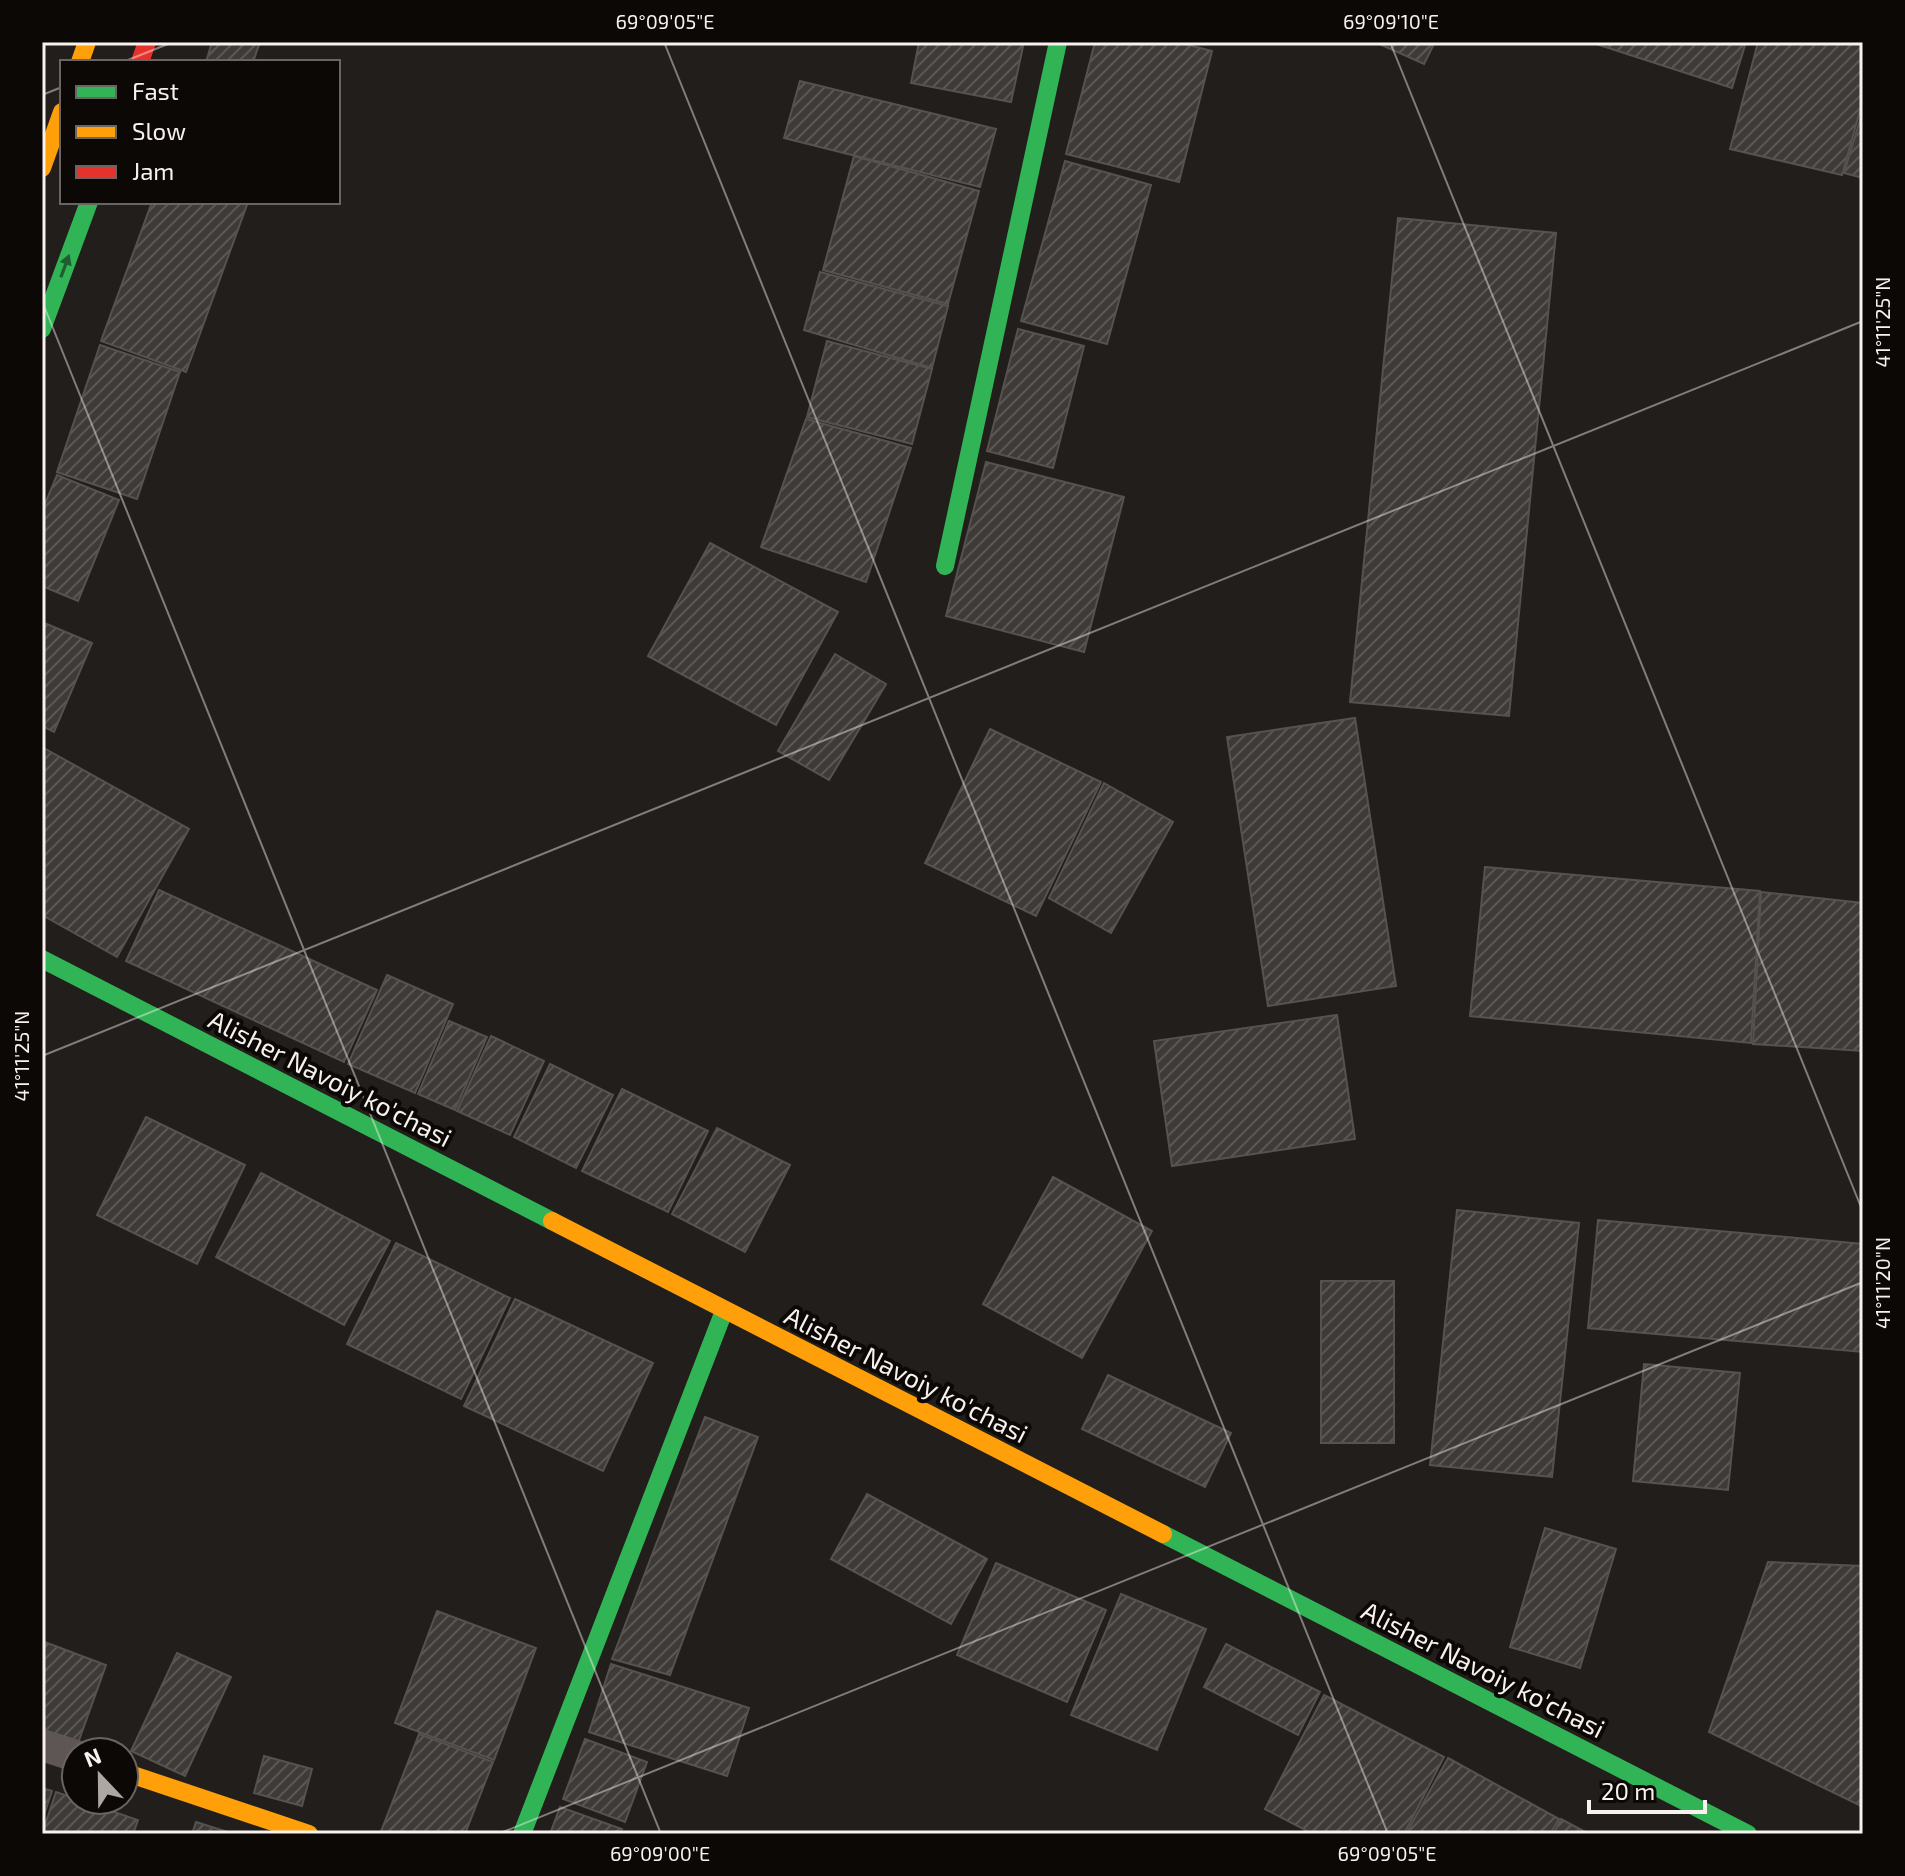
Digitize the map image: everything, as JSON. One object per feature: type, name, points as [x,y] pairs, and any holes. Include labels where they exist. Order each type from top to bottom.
[{"type":"street","points":[[945,566],[1058,42]]},
{"type":"street","points":[[42,168],[60,118]]},
{"type":"street","points":[[42,329],[88,204]]},
{"type":"street","name":"Alisher Navoiy ko'chasi","points":[[42,959],[1748,1834]]},
{"type":"street","points":[[522,1834],[724,1311]]},
{"type":"street","points":[[140,1777],[309,1834]]},
{"type":"building","points":[[212,42],[260,42],[254,60],[207,60]]},
{"type":"building","points":[[919,42],[1024,42],[1011,102],[911,83]]},
{"type":"building","points":[[1095,42],[1177,42],[1212,51],[1179,182],[1066,154]]},
{"type":"building","points":[[1375,42],[1435,42],[1424,64]]},
{"type":"building","points":[[1590,42],[1746,42],[1732,88]]},
{"type":"building","points":[[1758,42],[1863,42],[1863,100],[1842,175],[1730,149]]},
{"type":"building","points":[[800,81],[996,129],[980,187],[784,138]]},
{"type":"building","points":[[1863,110],[1863,178],[1844,173]]},
{"type":"building","points":[[854,156],[979,191],[948,304],[823,270]]},
{"type":"building","points":[[1065,161],[1151,185],[1107,344],[1021,321]]},
{"type":"building","points":[[151,204],[247,204],[186,372],[101,341]]},
{"type":"building","points":[[1398,218],[1556,233],[1509,716],[1350,702]]},
{"type":"building","points":[[820,272],[948,306],[932,368],[804,330]]},
{"type":"building","points":[[1018,329],[1084,346],[1053,468],[987,451]]},
{"type":"building","points":[[827,341],[932,369],[912,444],[807,417]]},
{"type":"building","points":[[100,345],[180,372],[137,499],[57,472]]},
{"type":"building","points":[[806,419],[911,448],[866,582],[761,547]]},
{"type":"building","points":[[986,462],[1124,497],[1084,652],[946,616]]},
{"type":"building","points":[[57,475],[119,500],[78,601],[42,586],[42,511]]},
{"type":"building","points":[[710,543],[838,612],[776,725],[648,656]]},
{"type":"building","points":[[42,622],[92,643],[54,732],[42,726]]},
{"type":"building","points":[[835,654],[886,684],[829,780],[778,751]]},
{"type":"building","points":[[1355,718],[1396,986],[1268,1006],[1227,737]]},
{"type":"building","points":[[990,729],[1101,782],[1036,916],[925,863]]},
{"type":"building","points":[[42,747],[189,829],[117,957],[42,915]]},
{"type":"building","points":[[1104,783],[1173,822],[1111,933],[1049,898]]},
{"type":"building","points":[[1485,867],[1760,891],[1751,1043],[1470,1016]]},
{"type":"building","points":[[159,890],[377,990],[344,1062],[126,961]]},
{"type":"building","points":[[1761,892],[1863,903],[1863,1051],[1753,1044]]},
{"type":"building","points":[[387,975],[453,1004],[415,1093],[348,1064]]},
{"type":"building","points":[[1337,1015],[1355,1139],[1172,1166],[1154,1041]]},
{"type":"building","points":[[449,1021],[487,1037],[455,1110],[418,1094]]},
{"type":"building","points":[[491,1036],[544,1061],[510,1135],[457,1111]]},
{"type":"building","points":[[550,1064],[613,1095],[576,1168],[514,1137]]},
{"type":"building","points":[[622,1089],[708,1131],[668,1212],[582,1171]]},
{"type":"building","points":[[146,1117],[245,1165],[197,1264],[97,1215]]},
{"type":"building","points":[[717,1128],[790,1165],[745,1252],[672,1214]]},
{"type":"building","points":[[261,1173],[390,1241],[344,1325],[216,1257]]},
{"type":"building","points":[[1053,1177],[1152,1231],[1082,1358],[983,1304]]},
{"type":"building","points":[[1457,1210],[1579,1223],[1552,1477],[1430,1465]]},
{"type":"building","points":[[1598,1220],[1863,1244],[1863,1352],[1588,1328]]},
{"type":"building","points":[[396,1243],[510,1298],[461,1399],[347,1344]]},
{"type":"building","points":[[1321,1281],[1394,1281],[1394,1443],[1321,1443]]},
{"type":"building","points":[[515,1299],[653,1363],[603,1471],[464,1406]]},
{"type":"building","points":[[1644,1364],[1740,1373],[1728,1490],[1633,1481]]},
{"type":"building","points":[[1108,1375],[1231,1433],[1205,1487],[1082,1429]]},
{"type":"building","points":[[705,1417],[758,1437],[670,1675],[612,1659]]},
{"type":"building","points":[[867,1494],[987,1559],[951,1624],[831,1559]]},
{"type":"building","points":[[1545,1528],[1616,1549],[1580,1668],[1510,1647]]},
{"type":"building","points":[[1768,1562],[1863,1566],[1863,1807],[1709,1732]]},
{"type":"building","points":[[996,1563],[1106,1610],[1067,1702],[957,1655]]},
{"type":"building","points":[[1121,1594],[1206,1629],[1157,1750],[1071,1715]]},
{"type":"building","points":[[437,1611],[536,1648],[494,1760],[395,1723]]},
{"type":"building","points":[[42,1641],[106,1665],[81,1736],[60,1736],[42,1730]]},
{"type":"building","points":[[1226,1644],[1320,1692],[1298,1735],[1204,1687]]},
{"type":"building","points":[[177,1653],[231,1677],[185,1776],[140,1755],[138,1736]]},
{"type":"building","points":[[611,1664],[749,1708],[727,1776],[589,1732]]},
{"type":"building","points":[[1324,1695],[1444,1757],[1404,1834],[1313,1834],[1265,1809]]},
{"type":"building","points":[[419,1734],[493,1762],[465,1834],[380,1834]]},
{"type":"building","points":[[585,1739],[647,1762],[625,1822],[563,1799]]},
{"type":"building","points":[[264,1756],[312,1769],[302,1806],[254,1793]]},
{"type":"building","points":[[1448,1758],[1559,1819],[1550,1834],[1406,1834]]},
{"type":"building","points":[[42,1788],[52,1791],[42,1821]]},
{"type":"building","points":[[56,1792],[60,1793],[60,1816],[126,1816],[138,1820],[133,1834],[42,1834]]},
{"type":"building","points":[[560,1807],[622,1829],[620,1834],[550,1834]]},
{"type":"building","points":[[1561,1819],[1589,1834],[1553,1834]]},
{"type":"building","points":[[196,1822],[234,1834],[192,1834]]},
{"type":"traffic: fast","points":[[945,566],[1058,42]]},
{"type":"traffic: fast","points":[[42,329],[88,204]]},
{"type":"traffic: fast","points":[[42,959],[552,1221]]},
{"type":"traffic: fast","points":[[522,1834],[724,1311]]},
{"type":"traffic: fast","points":[[1163,1534],[1748,1834]]},
{"type":"traffic: slow","points":[[81,60],[87,42]]},
{"type":"traffic: slow","points":[[42,168],[60,118]]},
{"type":"traffic: slow","points":[[552,1221],[1163,1534]]},
{"type":"traffic: slow","points":[[140,1777],[309,1834]]},
{"type":"traffic: jam","points":[[141,60],[147,42]]}]
